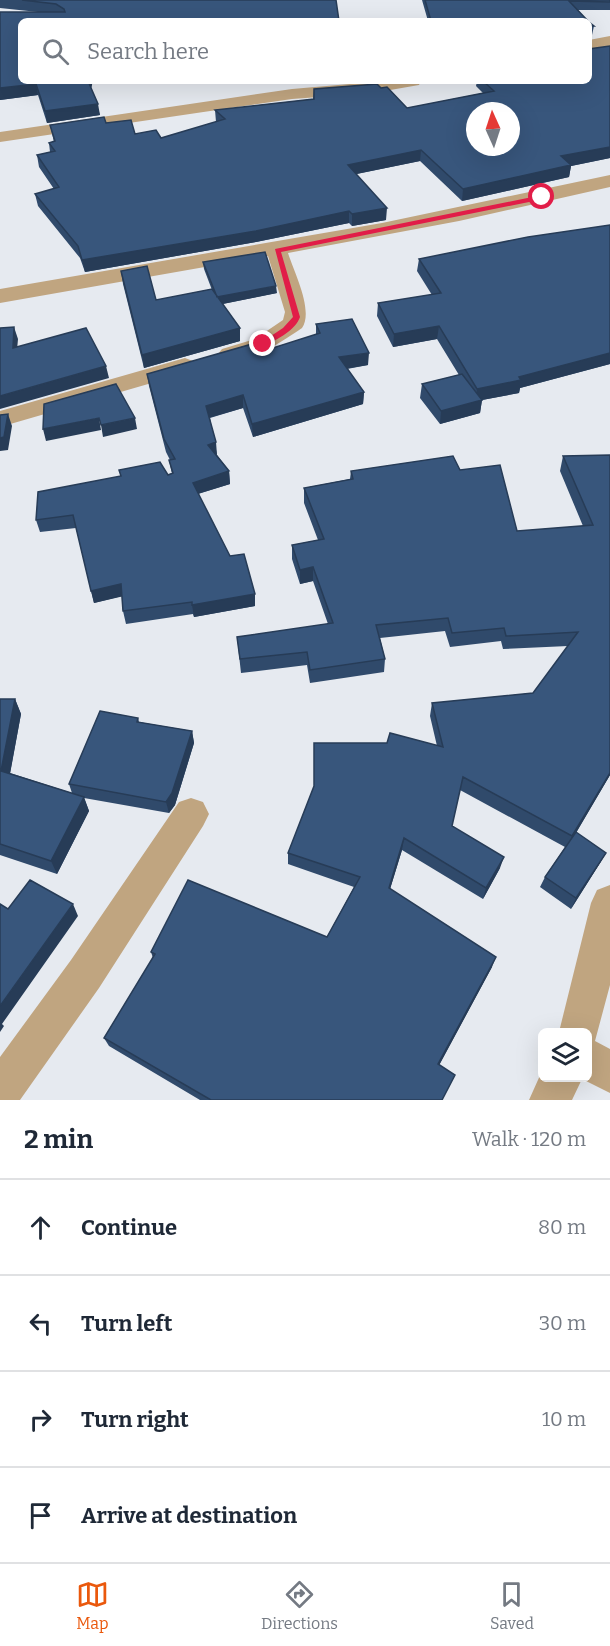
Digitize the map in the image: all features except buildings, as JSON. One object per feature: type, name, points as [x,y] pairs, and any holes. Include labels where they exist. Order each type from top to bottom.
[{"type":"street","points":[[592,44],[610,41]]},
{"type":"street","points":[[0,137],[292,94],[373,88],[395,84]]},
{"type":"street","points":[[0,296],[277,250],[542,197],[610,181]]},
{"type":"street","points":[[542,197],[610,201]]},
{"type":"street","points":[[0,419],[263,344],[276,337],[294,323],[297,317],[277,250]]},
{"type":"street","points":[[0,1092],[85,974],[191,814]]},
{"type":"street","points":[[580,1028],[610,903]]},
{"type":"street","points":[[592,1061],[610,1072]]},
{"type":"street","points":[[550,1100],[559,1082]]},
{"type":"route","points":[[263,344],[286,330],[297,317],[277,250],[542,197]]}]
